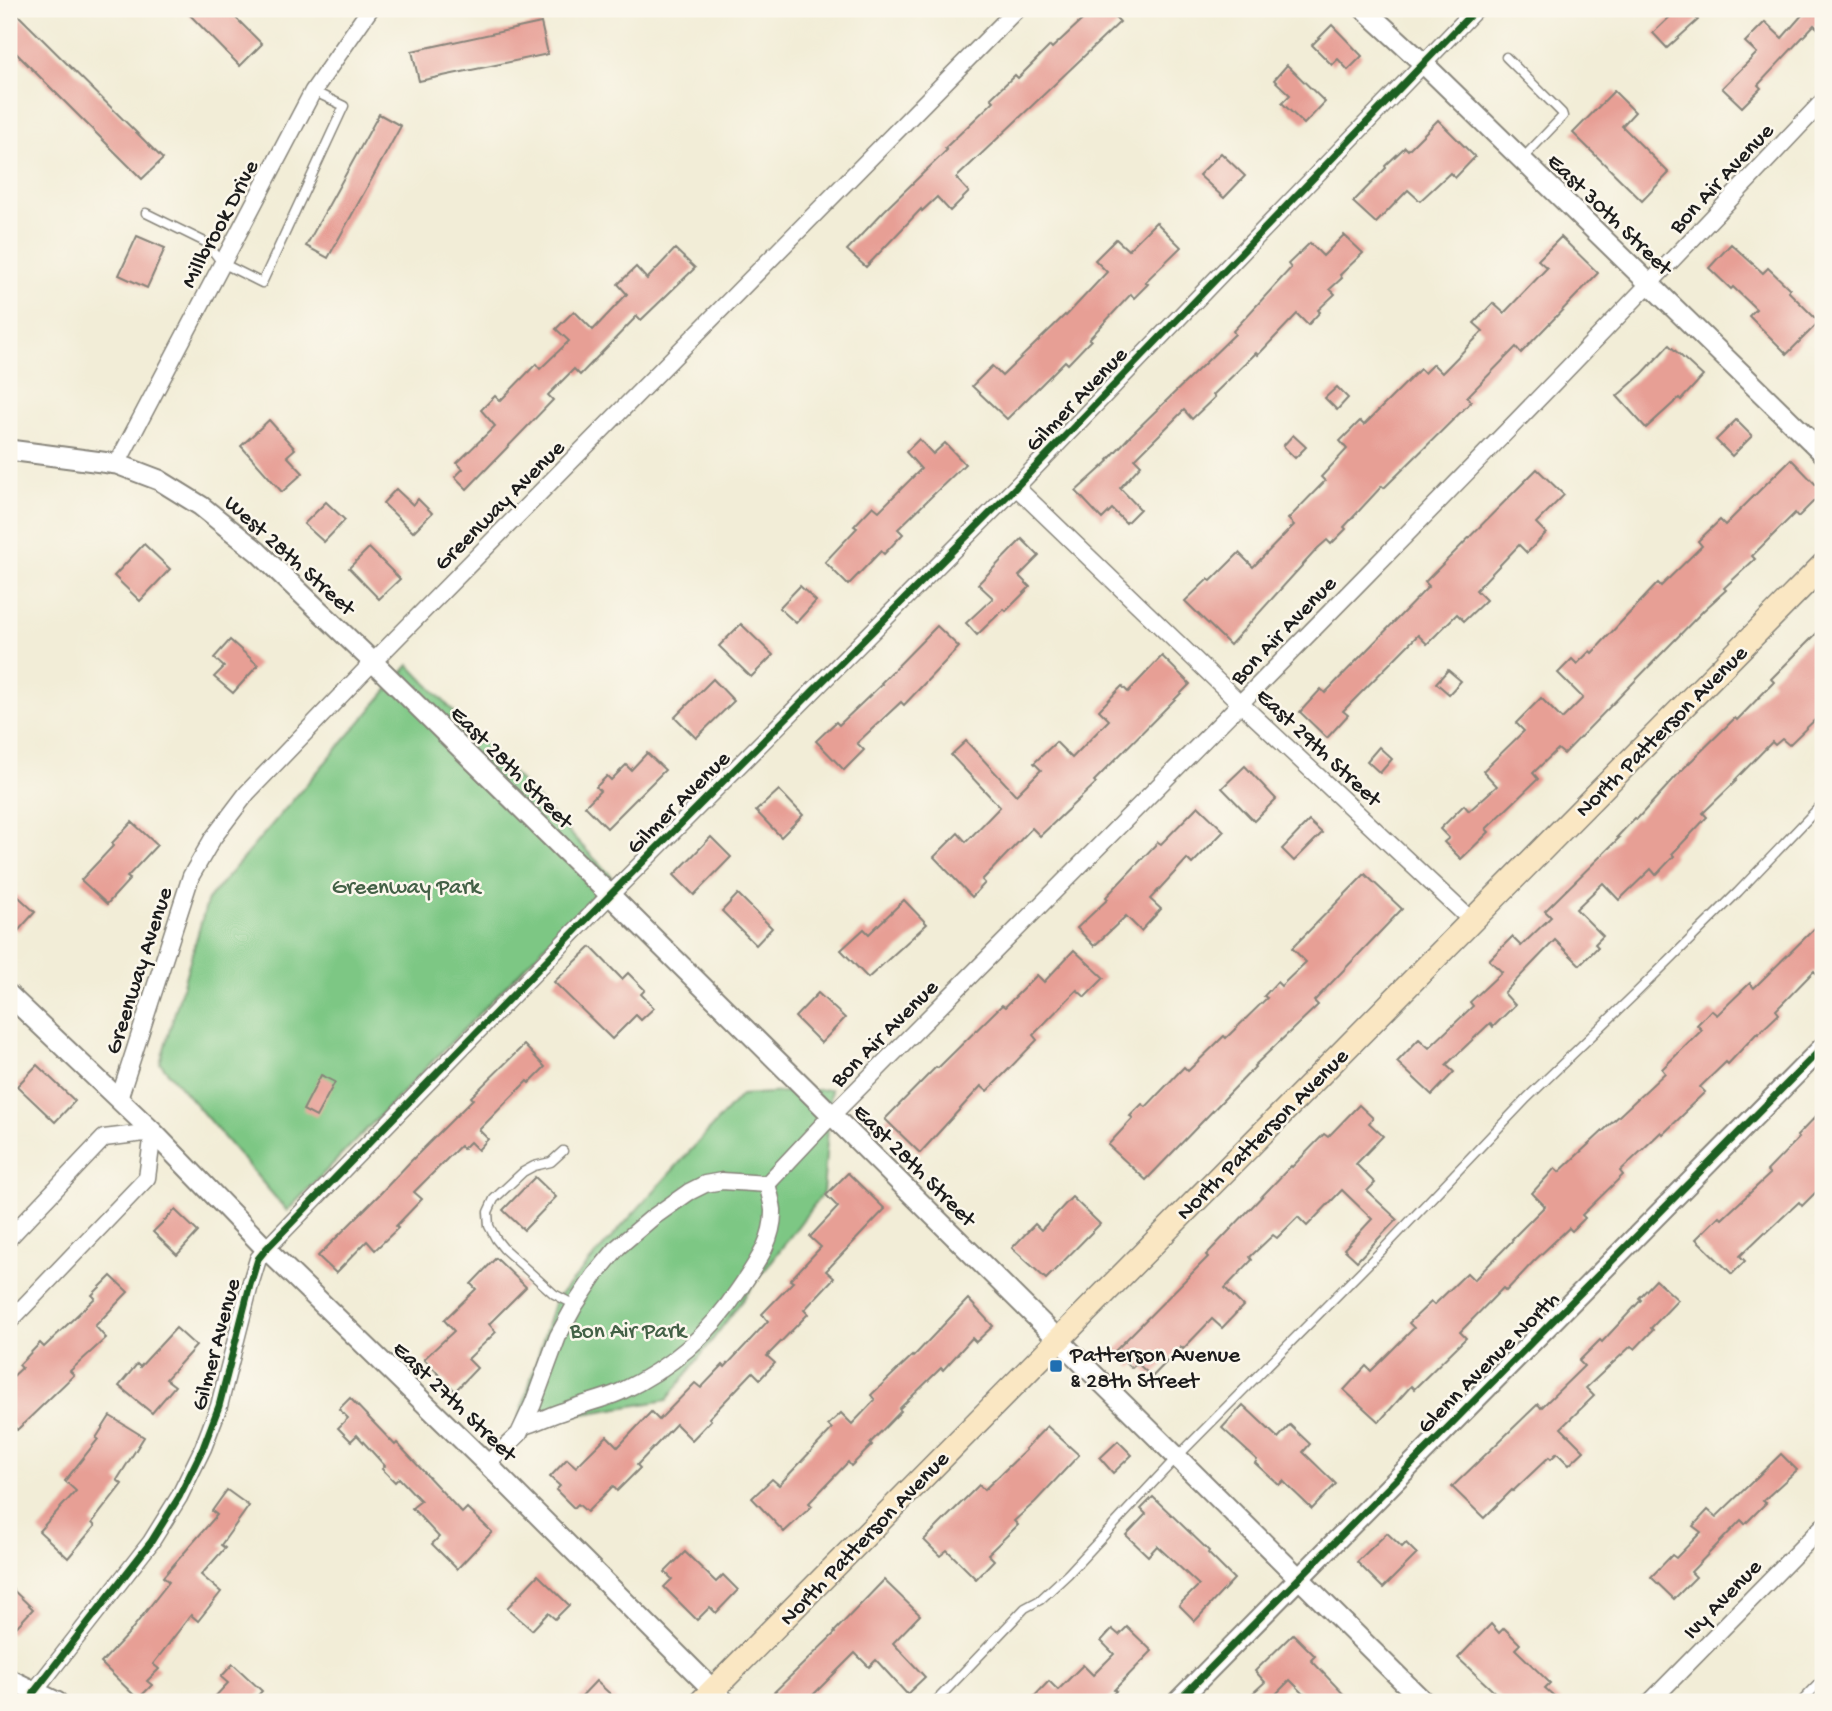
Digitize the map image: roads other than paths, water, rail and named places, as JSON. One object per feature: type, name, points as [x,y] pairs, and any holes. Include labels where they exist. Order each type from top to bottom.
[{"type":"main road","name":"North Patterson Avenue","points":[[713,1698],[1057,1339],[1823,565]]},
{"type":"street","name":"Millbrook Drive","points":[[117,464],[313,91],[370,9]]},
{"type":"street","name":"Greenway Avenue","points":[[119,1099],[191,876],[213,838],[247,793],[1017,9]]},
{"type":"street","name":"East 30th Street","points":[[1364,9],[1424,64],[1823,453]]},
{"type":"street","name":"Gilmer Avenue","points":[[33,1697],[151,1542],[180,1497],[219,1406],[250,1285],[258,1259],[266,1249],[610,895],[1016,487],[1476,9]]},
{"type":"street","name":"Bon Air Avenue","points":[[767,1184],[1650,285],[1823,101]]},
{"type":"street","name":"West 28th Street","points":[[9,450],[117,464],[159,480],[201,506],[258,552],[373,662]]},
{"type":"street","name":"East 29th Street","points":[[1016,487],[1472,921]]},
{"type":"street","name":"East 28th Street","points":[[373,662],[1424,1702]]},
{"type":"street","name":"East 27th Street","points":[[9,995],[153,1132],[266,1249],[487,1464],[713,1698]]},
{"type":"street","name":"Glenn Avenue North","points":[[1177,1702],[1823,1047]]},
{"type":"street","points":[[9,1238],[104,1138],[153,1132],[147,1178],[9,1322]]},
{"type":"street","points":[[487,1464],[524,1426],[558,1336],[595,1275],[618,1247],[652,1217],[705,1184],[750,1181],[767,1184],[773,1208],[767,1244],[724,1312],[700,1339],[649,1376],[618,1393],[524,1426]]},
{"type":"street","name":"Ivy Avenue","points":[[1650,1702],[1823,1526]]},
{"type":"street","points":[[9,1679],[33,1697],[57,1702]]},
{"type":"lane","points":[[1506,57],[1563,113],[1562,120],[1522,160]]},
{"type":"lane","points":[[146,213],[206,243],[222,263],[262,283],[344,106],[313,91]]},
{"type":"lane","points":[[935,1702],[1025,1608],[1040,1600],[1068,1574],[1177,1457],[1368,1265],[1527,1098],[1719,911],[1823,803]]},
{"type":"lane","points":[[563,1151],[551,1162],[523,1172],[494,1199],[488,1212],[489,1226],[504,1249],[554,1294],[575,1305]]},
{"type":"lane","points":[[1801,1702],[1823,1679]]},
{"type":"place","name":"Patterson Avenue & 28th Street","points":[[1056,1366]]},
{"type":"park label","name":"Greenway Park","points":[[406,885]]},
{"type":"park label","name":"Bon Air Park","points":[[628,1329]]}]
